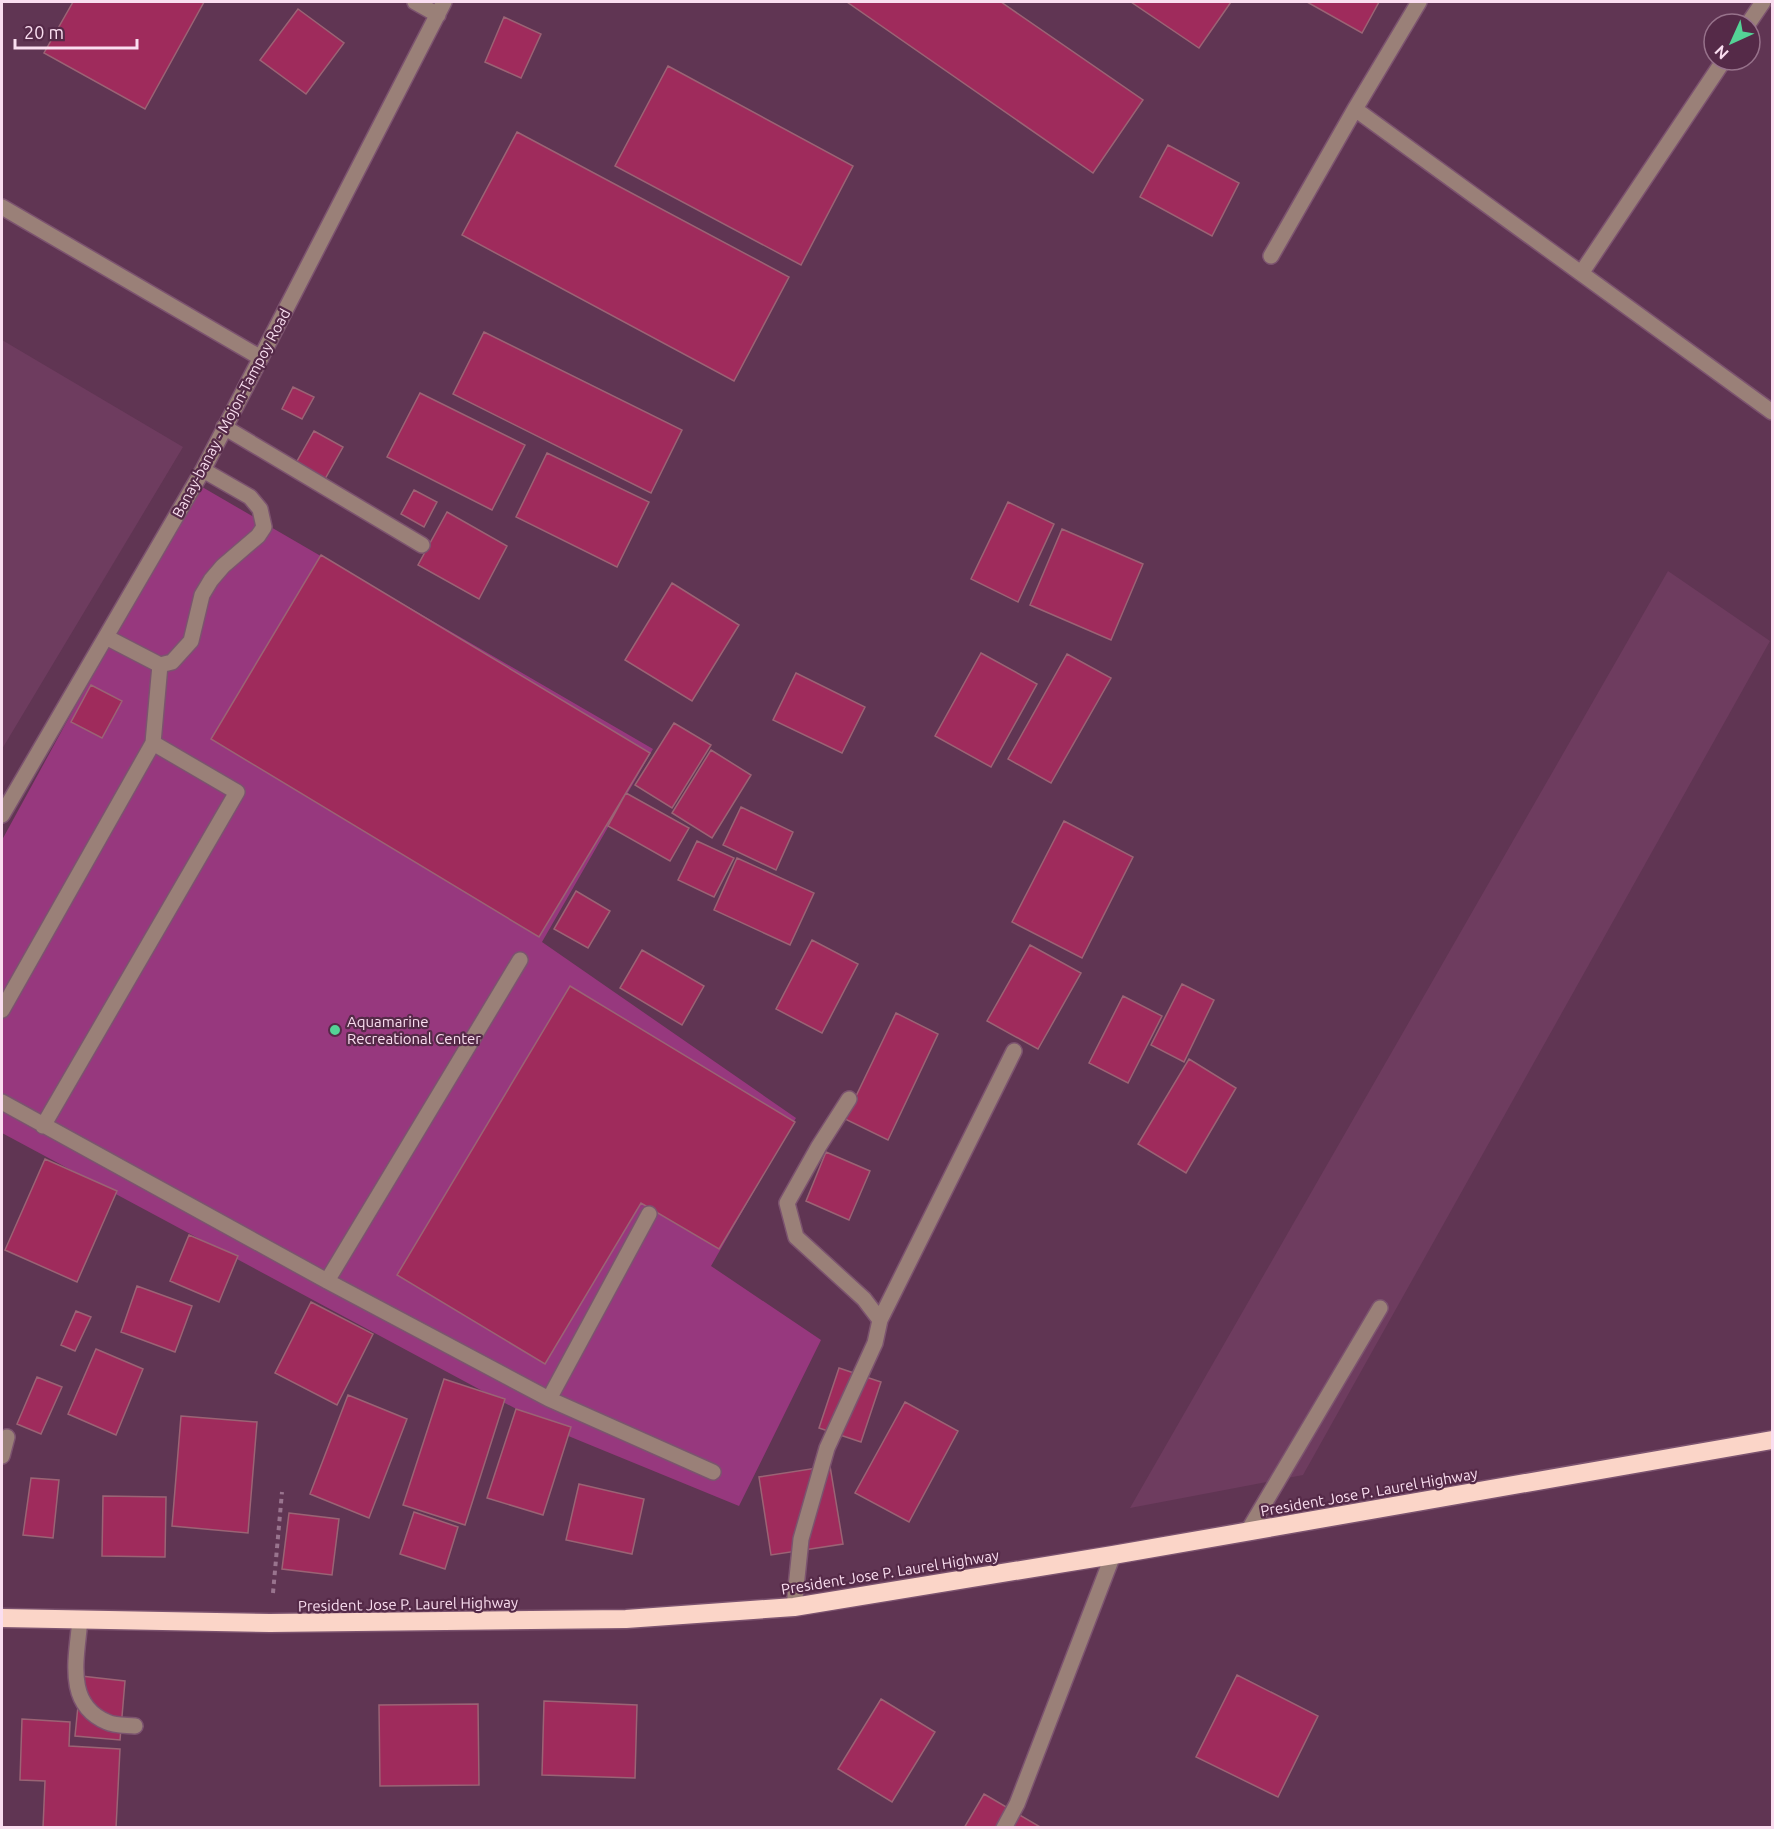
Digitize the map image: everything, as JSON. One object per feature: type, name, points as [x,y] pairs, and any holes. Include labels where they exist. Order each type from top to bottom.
[{"type":"highway","name":"President Jose P. Laurel Highway","points":[[2,1618],[270,1623],[626,1619],[794,1606],[1113,1555],[1773,1440]]},
{"type":"street","points":[[415,2],[441,8]]},
{"type":"street","points":[[1271,256],[1419,2]]},
{"type":"street","name":"Banay-banay - Mojon-Tampoy Road","points":[[2,815],[203,470],[441,8]]},
{"type":"street","points":[[1582,272],[1716,72]]},
{"type":"street","points":[[1355,109],[1773,412]]},
{"type":"street","points":[[2,207],[261,358]]},
{"type":"street","points":[[224,427],[422,545]]},
{"type":"street","points":[[106,637],[160,665],[172,662],[191,641],[202,595],[211,580],[264,527],[260,509],[250,497],[203,470]]},
{"type":"street","points":[[2,1010],[153,743],[160,665]]},
{"type":"street","points":[[43,1126],[237,792],[153,743]]},
{"type":"street","points":[[327,1281],[520,960]]},
{"type":"street","points":[[794,1606],[801,1539],[827,1448],[875,1343],[880,1320],[1014,1051]]},
{"type":"street","points":[[849,1099],[787,1203],[796,1237],[864,1299],[880,1320]]},
{"type":"street","points":[[2,1102],[327,1281],[549,1399],[713,1472]]},
{"type":"street","points":[[549,1399],[649,1214]]},
{"type":"street","points":[[1248,1531],[1380,1308]]},
{"type":"street","points":[[2,1456],[7,1437]]},
{"type":"street","points":[[1004,1827],[1017,1804],[1113,1555]]},
{"type":"street","points":[[80,1619],[76,1684],[83,1704],[90,1713],[109,1723],[135,1726]]},
{"type":"path","points":[[270,1623],[282,1492]]},
{"type":"shaded area","points":[[2,340],[183,447],[2,749]]},
{"type":"shaded area","name":"Aquamarine Recreational Center","points":[[197,484],[653,749],[542,942],[796,1118],[711,1266],[821,1340],[739,1506],[561,1433],[2,1133],[2,840]]},
{"type":"shaded area","points":[[1668,571],[1770,641],[1303,1475],[1130,1508]]},
{"type":"building","points":[[73,2],[204,2],[145,109],[44,53]]},
{"type":"building","points":[[847,2],[1001,2],[1143,100],[1093,173]]},
{"type":"building","points":[[1131,2],[1231,2],[1199,48]]},
{"type":"building","points":[[1307,2],[1379,2],[1362,33]]},
{"type":"building","points":[[298,9],[344,43],[306,94],[260,60]]},
{"type":"building","points":[[504,17],[541,34],[521,78],[485,62]]},
{"type":"building","points":[[668,66],[853,166],[801,265],[615,166]]},
{"type":"building","points":[[517,132],[789,277],[734,381],[462,235]]},
{"type":"building","points":[[1168,145],[1239,183],[1212,236],[1140,197]]},
{"type":"building","points":[[484,332],[682,430],[651,493],[453,394]]},
{"type":"building","points":[[293,387],[314,397],[302,419],[282,409]]},
{"type":"building","points":[[420,393],[525,445],[492,510],[387,457]]},
{"type":"building","points":[[314,431],[343,447],[325,479],[296,463]]},
{"type":"building","points":[[547,453],[649,502],[617,567],[516,517]]},
{"type":"building","points":[[414,490],[437,502],[424,527],[401,514]]},
{"type":"building","points":[[1008,502],[1054,524],[1018,602],[971,579]]},
{"type":"building","points":[[447,512],[507,546],[479,599],[418,565]]},
{"type":"building","points":[[1062,529],[1143,564],[1111,640],[1030,605]]},
{"type":"building","points":[[321,555],[650,753],[539,937],[211,739]]},
{"type":"building","points":[[672,583],[739,625],[692,701],[625,660]]},
{"type":"building","points":[[981,653],[1037,684],[991,767],[935,736]]},
{"type":"building","points":[[1067,654],[1111,678],[1051,783],[1008,759]]},
{"type":"building","points":[[796,673],[865,707],[842,753],[773,720]]},
{"type":"building","points":[[91,685],[122,701],[102,738],[71,722]]},
{"type":"building","points":[[674,723],[711,745],[672,808],[635,785]]},
{"type":"building","points":[[711,750],[751,775],[712,838],[672,813]]},
{"type":"building","points":[[626,793],[689,828],[670,861],[608,826]]},
{"type":"building","points":[[741,807],[793,832],[776,870],[723,845]]},
{"type":"building","points":[[1064,821],[1133,857],[1082,958],[1012,922]]},
{"type":"building","points":[[697,841],[734,858],[714,897],[678,880]]},
{"type":"building","points":[[737,858],[814,893],[790,945],[714,910]]},
{"type":"building","points":[[576,891],[610,911],[588,948],[554,929]]},
{"type":"building","points":[[812,940],[858,964],[822,1033],[776,1009]]},
{"type":"building","points":[[1030,945],[1081,973],[1038,1049],[987,1021]]},
{"type":"building","points":[[642,950],[704,986],[682,1025],[620,988]]},
{"type":"building","points":[[1182,984],[1214,1000],[1184,1062],[1151,1045]]},
{"type":"building","points":[[570,986],[795,1122],[719,1249],[641,1203],[545,1364],[397,1275]]},
{"type":"building","points":[[1123,996],[1162,1016],[1128,1083],[1089,1063]]},
{"type":"building","points":[[896,1013],[938,1034],[888,1140],[845,1119]]},
{"type":"building","points":[[1189,1059],[1236,1088],[1186,1173],[1138,1144]]},
{"type":"building","points":[[826,1152],[870,1171],[849,1220],[806,1201]]},
{"type":"building","points":[[45,1159],[117,1191],[77,1282],[5,1250]]},
{"type":"building","points":[[189,1235],[238,1256],[219,1302],[170,1281]]},
{"type":"building","points":[[137,1286],[192,1306],[175,1352],[121,1332]]},
{"type":"building","points":[[311,1302],[373,1334],[337,1405],[275,1373]]},
{"type":"building","points":[[76,1311],[91,1317],[75,1351],[61,1345]]},
{"type":"building","points":[[96,1349],[143,1369],[116,1435],[68,1414]]},
{"type":"building","points":[[839,1368],[881,1382],[861,1442],[819,1428]]},
{"type":"building","points":[[37,1377],[62,1387],[41,1434],[17,1424]]},
{"type":"building","points":[[444,1379],[505,1399],[465,1525],[403,1505]]},
{"type":"building","points":[[348,1395],[407,1419],[369,1518],[310,1494]]},
{"type":"building","points":[[905,1402],[958,1431],[909,1522],[855,1493]]},
{"type":"building","points":[[516,1409],[571,1427],[543,1515],[487,1498]]},
{"type":"building","points":[[181,1416],[257,1422],[248,1533],[172,1526]]},
{"type":"building","points":[[830,1466],[843,1544],[771,1555],[759,1477]]},
{"type":"building","points":[[31,1478],[59,1480],[53,1538],[23,1535]]},
{"type":"building","points":[[579,1484],[644,1499],[632,1554],[566,1540]]},
{"type":"building","points":[[103,1496],[166,1497],[165,1557],[102,1556]]},
{"type":"building","points":[[414,1512],[458,1527],[445,1569],[400,1554]]},
{"type":"building","points":[[289,1513],[339,1519],[332,1575],[282,1569]]},
{"type":"building","points":[[1237,1675],[1318,1716],[1278,1797],[1196,1757]]},
{"type":"building","points":[[81,1676],[125,1681],[120,1740],[75,1736]]},
{"type":"building","points":[[881,1699],[935,1732],[892,1802],[838,1769]]},
{"type":"building","points":[[544,1701],[637,1705],[635,1778],[542,1775]]},
{"type":"building","points":[[478,1704],[479,1785],[380,1786],[379,1705]]},
{"type":"building","points":[[22,1719],[70,1722],[69,1746],[120,1749],[116,1828],[43,1828],[45,1781],[20,1780]]},
{"type":"building","points":[[984,1794],[1042,1828],[964,1828]]},
{"type":"place","name":"Aquamarine Recreational Center","points":[[335,1030]]}]
